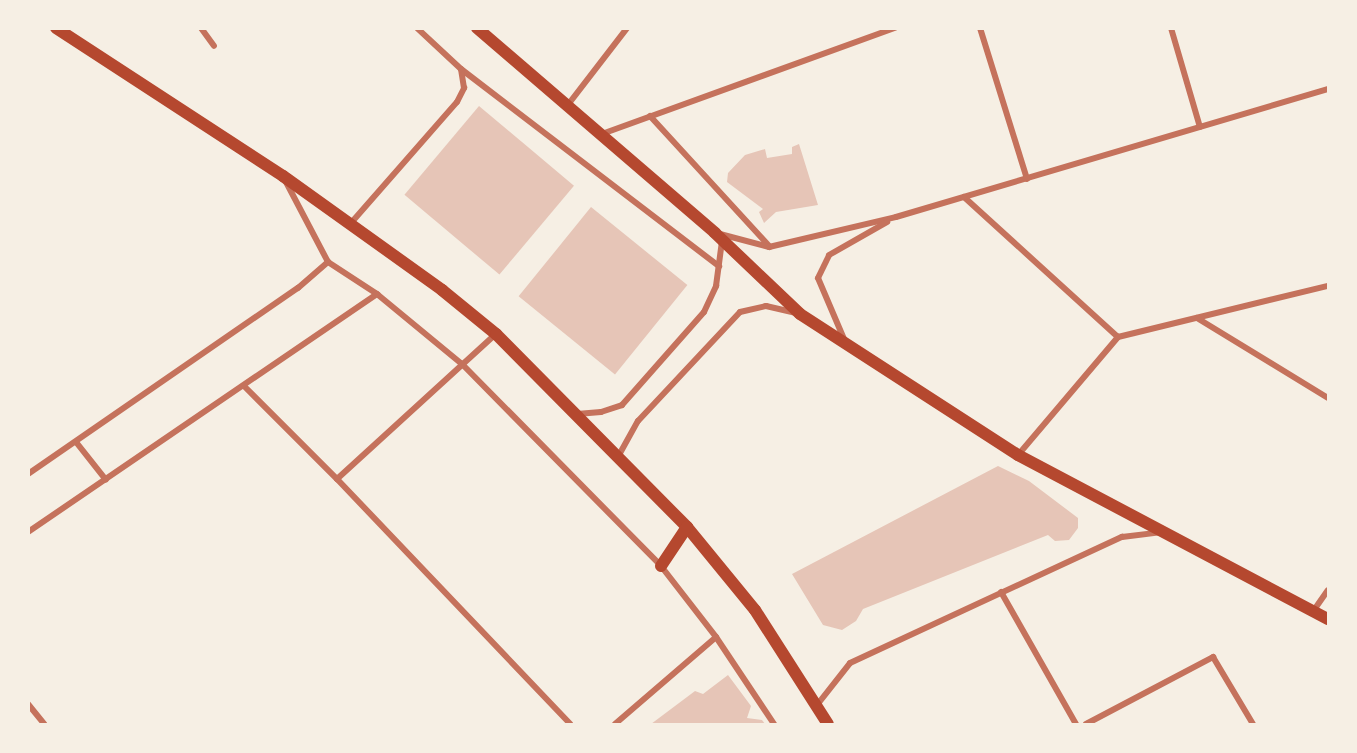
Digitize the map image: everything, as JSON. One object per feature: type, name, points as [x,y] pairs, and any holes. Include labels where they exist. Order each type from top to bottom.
[{"type":"main road","points":[[56,28],[283,176],[351,224],[496,334],[619,455],[687,527],[755,610],[828,724]]},
{"type":"main road","points":[[477,28],[718,237],[800,314],[1018,455],[1329,618]]},
{"type":"main road","points":[[661,566],[687,527]]},
{"type":"street","points":[[201,28],[214,46]]},
{"type":"street","points":[[417,28],[461,69],[719,266]]},
{"type":"street","points":[[567,107],[627,28]]},
{"type":"street","points":[[598,135],[895,28]]},
{"type":"street","points":[[980,28],[1027,179]]},
{"type":"street","points":[[1171,28],[1200,127]]},
{"type":"street","points":[[351,224],[458,102],[464,88],[461,69]]},
{"type":"street","points":[[576,414],[601,412],[622,405],[704,312],[716,286],[719,266],[718,237],[770,247],[896,217],[1329,89]]},
{"type":"street","points":[[650,116],[770,247]]},
{"type":"street","points":[[283,176],[328,262],[377,294],[462,364],[661,566],[716,637],[774,724]]},
{"type":"street","points":[[964,197],[1118,337]]},
{"type":"street","points":[[849,347],[830,313],[818,278],[830,255],[896,217]]},
{"type":"street","points":[[28,474],[298,288],[328,262]]},
{"type":"street","points":[[1018,455],[1118,337],[1329,286]]},
{"type":"street","points":[[28,532],[377,294]]},
{"type":"street","points":[[619,455],[638,421],[740,312],[766,306],[800,314]]},
{"type":"street","points":[[1197,318],[1329,398]]},
{"type":"street","points":[[337,479],[496,334]]},
{"type":"street","points":[[243,386],[337,479],[570,724]]},
{"type":"street","points":[[75,442],[106,480]]},
{"type":"street","points":[[817,705],[850,663],[1122,537],[1163,531]]},
{"type":"street","points":[[1314,610],[1329,590]]},
{"type":"street","points":[[1001,592],[1076,724]]},
{"type":"street","points":[[615,724],[716,637]]},
{"type":"street","points":[[1086,724],[1213,657],[1253,724]]},
{"type":"street","points":[[28,704],[44,724]]},
{"type":"building","points":[[479,106],[574,186],[499,275],[404,195]]},
{"type":"building","points":[[799,144],[818,205],[776,212],[764,223],[759,212],[763,209],[727,182],[728,173],[745,155],[765,149],[767,158],[792,154],[792,147]]},
{"type":"building","points":[[591,207],[687,285],[615,374],[519,296]]},
{"type":"building","points":[[998,466],[1029,481],[1078,518],[1078,528],[1069,540],[1055,541],[1048,535],[863,609],[856,621],[842,630],[823,625],[792,574]]},
{"type":"building","points":[[728,675],[751,706],[747,718],[762,720],[765,724],[651,724],[695,691],[703,694]]}]
